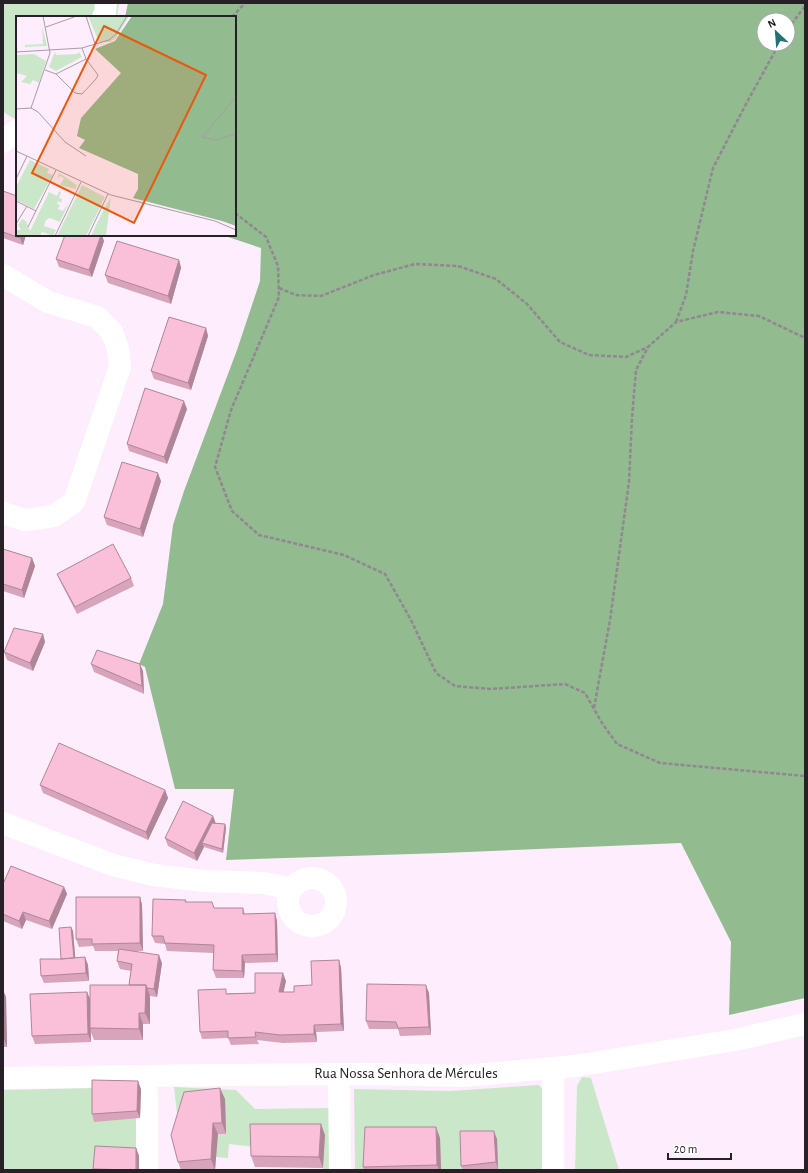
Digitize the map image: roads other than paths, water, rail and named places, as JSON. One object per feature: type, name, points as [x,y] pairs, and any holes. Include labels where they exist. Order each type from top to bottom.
[{"type":"street","points":[[104,16],[106,3]]},
{"type":"street","points":[[3,142],[16,131]]},
{"type":"street","points":[[3,275],[48,302],[97,317],[112,332],[118,349],[120,367],[74,502],[54,516],[25,520],[3,513]]},
{"type":"street","points":[[3,823],[113,865],[154,875],[204,881],[264,883],[291,889]]},
{"type":"street","name":"Rua Nossa Senhora de Mércules","points":[[3,1078],[219,1074],[464,1076],[575,1066],[735,1040],[805,1024]]},
{"type":"street","points":[[553,1068],[554,1170]]},
{"type":"street","points":[[339,1074],[340,1170]]},
{"type":"street","points":[[146,1076],[147,1170]]}]
